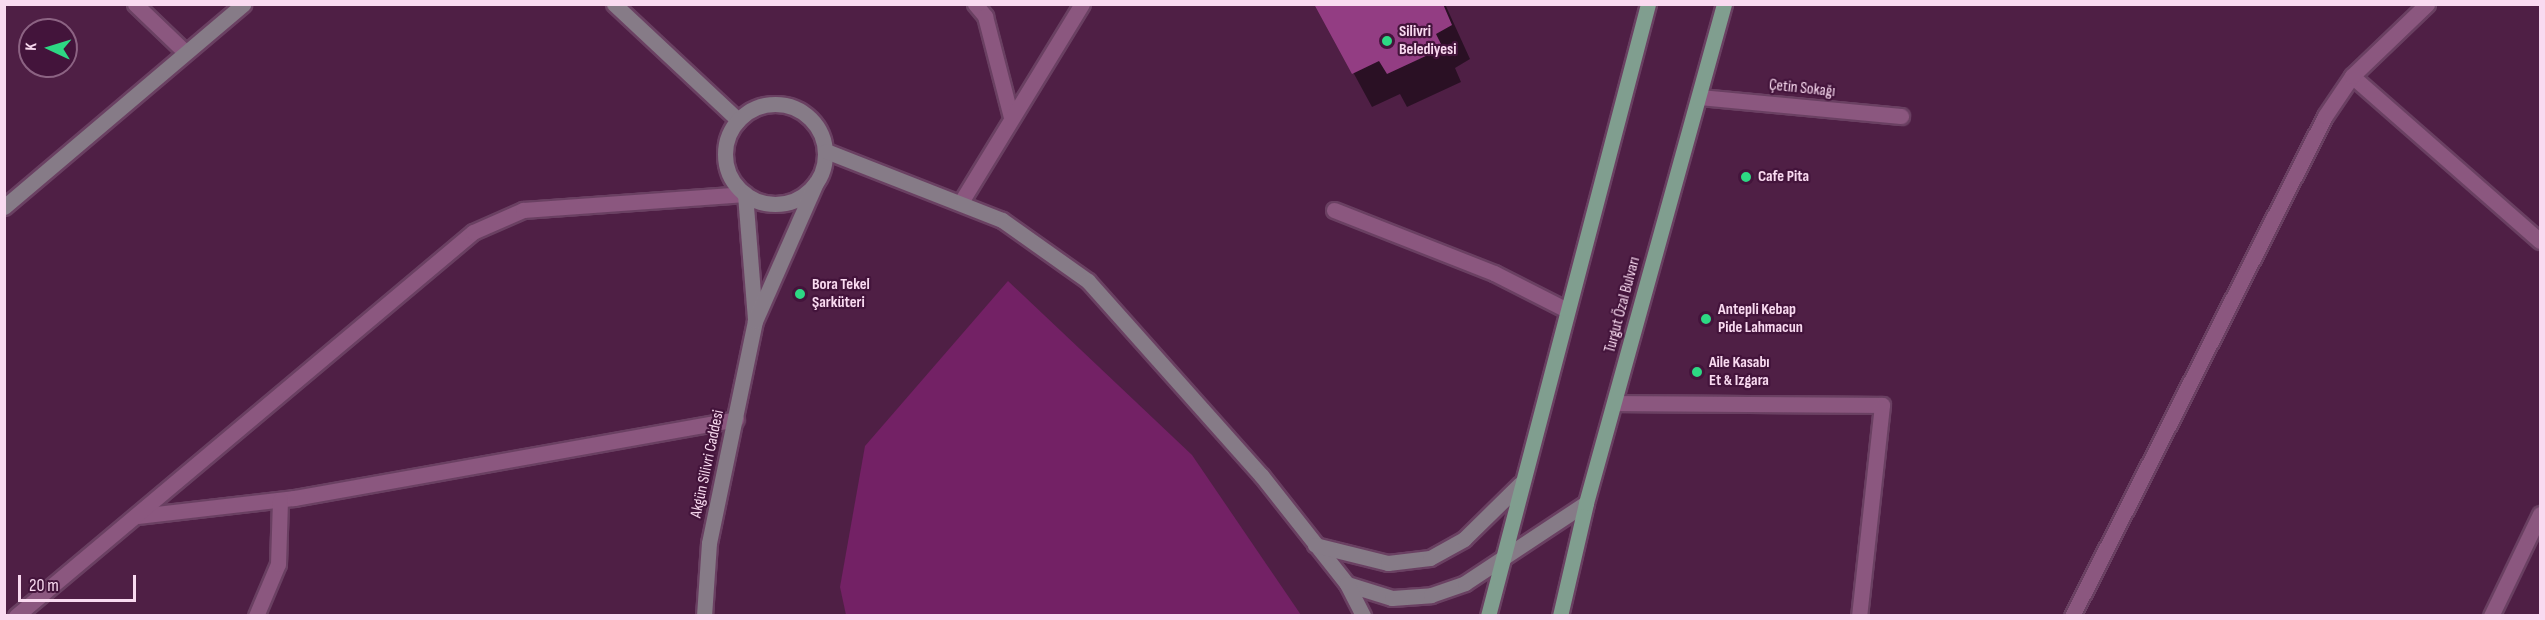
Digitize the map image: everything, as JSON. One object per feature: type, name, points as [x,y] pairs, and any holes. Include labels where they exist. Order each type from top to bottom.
[{"type":"main road","points":[[4,207],[243,4]]},
{"type":"main road","points":[[614,4],[738,120]]},
{"type":"main road","points":[[1488,615],[1565,309],[1648,4]]},
{"type":"main road","name":"Turgut Özal Bulvarı","points":[[1560,615],[1586,503],[1725,4]]},
{"type":"main road","points":[[755,321],[816,183],[826,151],[813,121],[792,108],[768,105],[738,120],[726,150],[734,182],[744,194],[774,204],[805,195],[816,183]]},
{"type":"main road","points":[[826,151],[1002,220],[1088,281],[1163,361],[1315,545],[1347,584],[1363,615]]},
{"type":"main road","points":[[744,194],[755,321]]},
{"type":"main road","name":"Akgün Silivri Caddesi","points":[[704,615],[709,543],[755,321]]},
{"type":"main road","points":[[1315,545],[1388,563],[1430,558],[1464,538],[1520,484]]},
{"type":"main road","points":[[1347,584],[1392,598],[1431,595],[1465,583],[1586,503]]},
{"type":"street","points":[[135,4],[185,52]]},
{"type":"street","points":[[975,4],[985,16],[1011,117]]},
{"type":"street","points":[[961,202],[1082,4]]},
{"type":"street","points":[[2072,615],[2325,116],[2352,76],[2427,4]]},
{"type":"street","points":[[2352,76],[2541,241]]},
{"type":"street","name":"Çetin Sokağı","points":[[1699,97],[1901,116]]},
{"type":"street","points":[[16,615],[138,516],[473,232],[523,210],[744,194]]},
{"type":"street","points":[[1334,210],[1494,273],[1565,309]]},
{"type":"street","points":[[1615,403],[1882,405],[1859,615]]},
{"type":"street","points":[[138,516],[280,500],[736,419]]},
{"type":"street","points":[[256,615],[278,564],[280,500]]},
{"type":"street","points":[[2491,615],[2541,514]]},
{"type":"shaded area","points":[[1008,281],[1192,455],[1301,615],[846,615],[840,587],[865,446]]},
{"type":"building","name":"Silivri Belediyesi","points":[[1314,4],[1443,4],[1452,25],[1436,34],[1443,48],[1387,74],[1379,61],[1352,74]]},
{"type":"place","name":"Silivri Belediyesi","points":[[1387,41]]},
{"type":"place","name":"Cafe Pita","points":[[1746,177]]},
{"type":"place","name":"Bora Tekel Şarküteri","points":[[800,294]]},
{"type":"place","name":"Antepli Kebap Pide Lahmacun","points":[[1706,319]]},
{"type":"place","name":"Aile Kasabı Et & Izgara","points":[[1697,372]]}]
